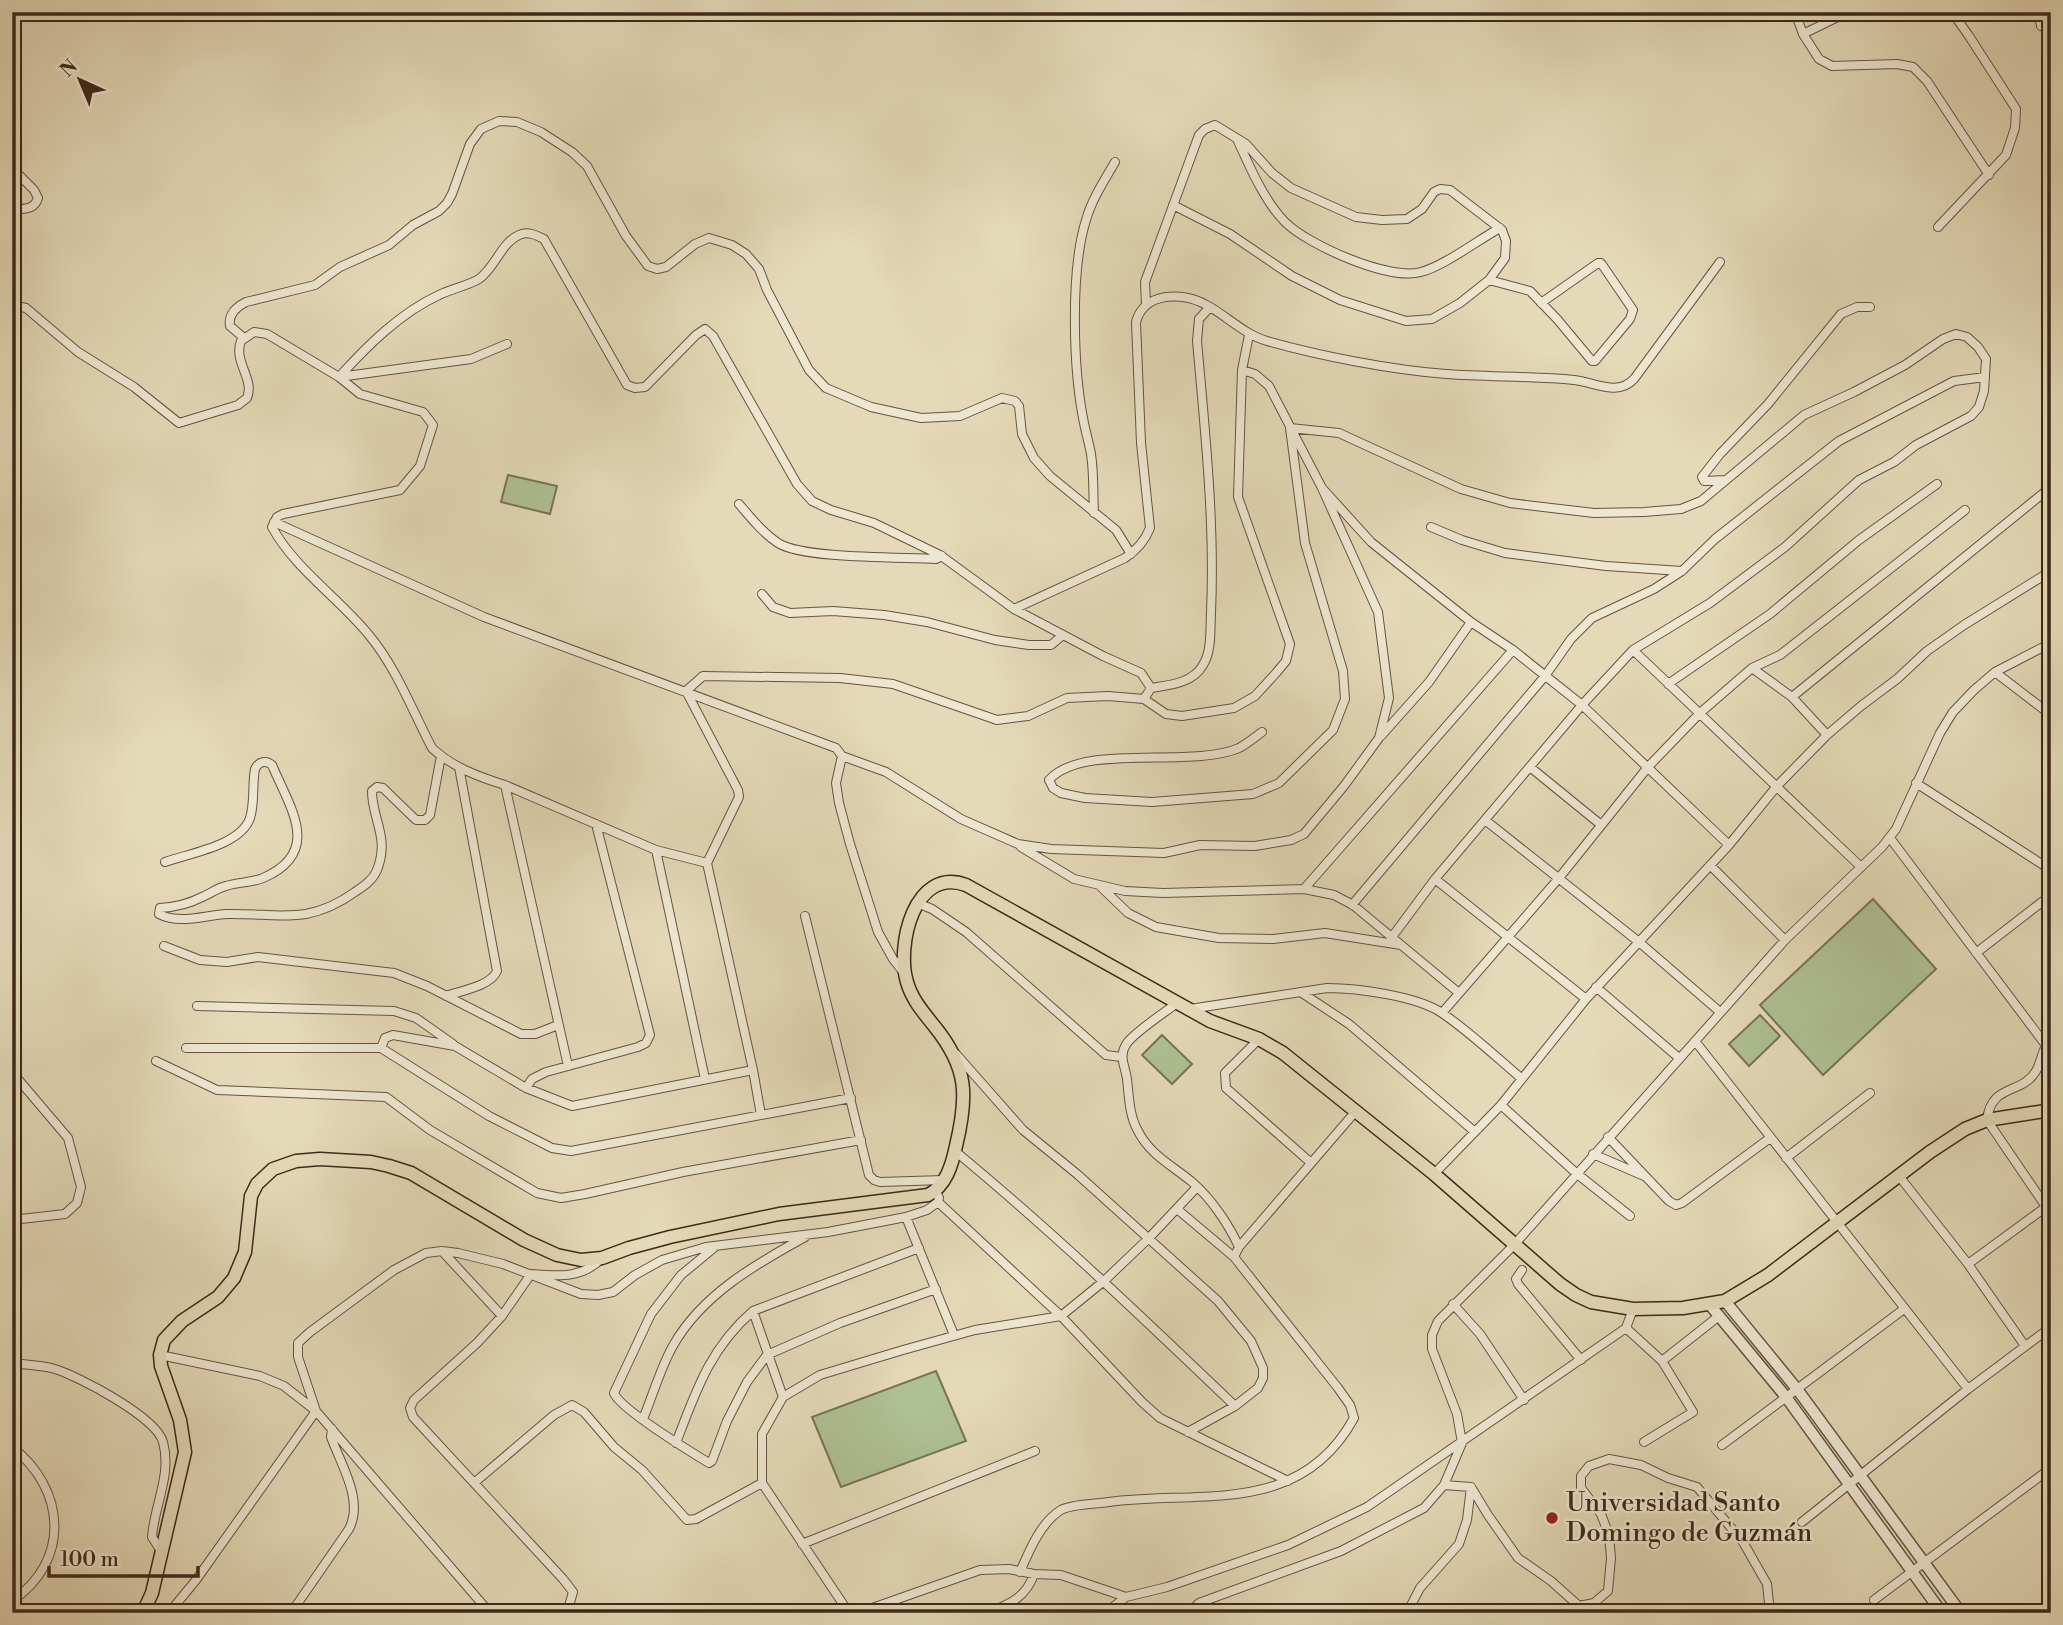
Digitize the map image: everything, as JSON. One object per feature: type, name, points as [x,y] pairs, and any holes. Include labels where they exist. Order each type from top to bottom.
[{"type":"main road","points":[[143,1613],[152,1593],[185,1452],[180,1420],[163,1375],[160,1355],[164,1340],[172,1329],[218,1297],[234,1278],[246,1252],[251,1196],[257,1184],[273,1169],[296,1161],[346,1160],[389,1166],[411,1173],[524,1240],[557,1255],[581,1260],[602,1258],[656,1241],[779,1214],[937,1197],[955,1151],[964,1092],[960,1066],[952,1049],[914,1000],[904,973],[905,941],[912,913],[925,895],[944,883],[952,881],[966,885],[1210,1021],[1259,1040],[1308,1071],[1434,1174],[1514,1245],[1576,1295],[1591,1302],[1633,1309],[1710,1305],[1725,1301],[1747,1289],[1837,1225],[1951,1138],[1987,1120],[2051,1110]]},
{"type":"street","points":[[1795,12],[1803,34],[1819,59],[1832,66],[1896,64],[1913,68],[1927,81],[1989,175]]},
{"type":"street","points":[[1803,34],[1848,12]]},
{"type":"street","points":[[1938,228],[2006,155],[2015,128],[2016,110],[1952,12]]},
{"type":"street","points":[[2038,12],[2041,26]]},
{"type":"street","points":[[244,338],[231,328],[229,323],[237,308],[246,302],[315,285],[340,267],[389,245],[413,225],[434,214],[447,203],[470,144],[477,134],[499,121],[516,122],[541,132],[572,152],[587,166],[626,236],[648,266],[657,269],[666,267],[695,244],[709,238],[732,245],[747,254],[759,269],[767,290],[809,370],[826,388],[871,407],[921,418],[960,416],[1002,398],[1012,399],[1019,407],[1022,434],[1034,458],[1050,476],[1116,530],[1131,554]]},
{"type":"street","points":[[1146,304],[1145,282],[1173,205],[1202,131],[1215,125],[1236,136],[1256,152],[1272,173],[1291,188],[1344,213],[1369,219],[1407,219],[1422,209],[1434,192],[1443,189],[1453,192],[1500,228],[1506,241],[1507,252],[1503,263],[1470,297],[1432,318],[1415,322],[1397,320],[1340,300],[1292,276],[1230,234],[1173,205]]},
{"type":"street","points":[[1236,136],[1258,183],[1283,220],[1329,249],[1393,274],[1421,272],[1500,228]]},
{"type":"street","points":[[1094,513],[1091,456],[1078,379],[1075,302],[1079,249],[1086,219],[1115,162]]},
{"type":"street","points":[[12,168],[37,195],[33,206],[12,209]]},
{"type":"street","points":[[339,377],[402,317],[437,295],[478,280],[510,241],[519,234],[535,234],[544,239],[627,385],[645,387],[705,329],[713,337],[797,484],[812,501],[831,510],[874,523],[942,556],[1014,609],[1141,673],[1151,688]]},
{"type":"street","points":[[1014,609],[1131,554],[1142,544],[1150,527],[1141,443],[1136,322],[1146,304],[1158,299],[1180,297],[1195,300],[1210,307],[1249,335],[1355,361],[1443,374],[1575,380],[1618,389],[1634,379],[1720,262]]},
{"type":"street","points":[[1489,280],[1530,291],[1592,361],[1595,361],[1630,319],[1633,310],[1598,263],[1541,303]]},
{"type":"street","points":[[12,305],[26,308],[78,352],[134,387],[179,423],[238,405],[247,398],[250,387],[238,352],[244,338],[254,332],[267,334],[339,377],[360,394],[422,412],[432,425],[420,466],[400,490],[298,509],[283,514],[274,522],[274,531],[312,578],[342,604],[394,668],[432,748],[441,756],[459,767],[656,850],[707,863]]},
{"type":"street","points":[[1144,699],[1151,688],[1180,683],[1194,676],[1204,665],[1209,645],[1212,527],[1197,327],[1202,313],[1210,307]]},
{"type":"street","points":[[1726,480],[1703,481],[1702,477],[1768,404],[1841,314],[1857,307],[1870,307]]},
{"type":"street","points":[[1290,428],[1347,436],[1461,489],[1510,503],[1594,513],[1681,509],[1702,500],[1804,415],[1874,381],[1943,339],[1955,334],[1966,338],[1979,347],[1986,359],[1982,399],[1979,407],[1970,416],[1859,480],[1774,555],[1710,603],[1633,650],[1581,705],[1436,879],[1392,937]]},
{"type":"street","points":[[687,691],[703,676],[841,678],[893,684],[997,720],[1028,716],[1067,698],[1108,696],[1144,699],[1166,714],[1182,716],[1234,708],[1255,696],[1286,661],[1290,644],[1238,497],[1242,370],[1249,335]]},
{"type":"street","points":[[339,377],[471,359],[507,344]]},
{"type":"street","points":[[1242,370],[1255,374],[1269,386],[1322,488],[1378,612],[1390,698],[1379,738]]},
{"type":"street","points":[[1352,905],[1545,676],[1571,639],[1592,618],[1654,589],[1682,571],[1715,539],[1839,441],[1954,381],[1985,377]]},
{"type":"street","points":[[1262,732],[1240,748],[1220,753],[1084,763],[1056,772],[1049,780],[1053,788],[1061,793],[1086,798],[1152,802],[1253,794],[1279,783],[1333,730],[1345,699],[1343,671],[1305,544],[1290,428]]},
{"type":"street","points":[[1668,684],[1770,614],[1859,540],[1937,484]]},
{"type":"street","points":[[1792,697],[2051,487]]},
{"type":"street","points":[[1322,488],[1371,542],[1581,705],[1729,845]]},
{"type":"street","points":[[739,504],[765,533],[792,550],[936,559],[942,556]]},
{"type":"street","points":[[1442,1013],[1559,878],[1648,766],[1700,713],[1752,668],[1780,654],[1965,510]]},
{"type":"street","points":[[274,522],[484,617],[836,748],[842,756],[886,772],[961,819],[1018,845],[1074,879],[1125,891],[1163,893],[1304,890],[1334,895],[1352,905],[1459,993]]},
{"type":"street","points":[[1431,527],[1505,553],[1606,566],[1682,571]]},
{"type":"street","points":[[1434,1174],[1502,1105],[1586,999],[1729,845],[1777,786],[1827,735],[1897,679],[1927,651],[2051,571]]},
{"type":"street","points":[[762,594],[773,607],[790,613],[833,611],[884,615],[1029,645],[1051,645],[1063,635]]},
{"type":"street","points":[[1018,845],[1051,849],[1164,853],[1200,845],[1255,846],[1291,840],[1304,834],[1379,738],[1429,682],[1471,622]]},
{"type":"street","points":[[1189,1613],[1199,1604],[1341,1550],[1424,1508],[1444,1485],[1462,1443],[1457,1414],[1432,1349],[1432,1335],[1438,1321],[1514,1245],[1785,940],[1882,847],[1896,829],[1940,733],[1953,712],[1995,672],[2051,643]]},
{"type":"street","points":[[1304,890],[1513,650]]},
{"type":"street","points":[[1633,650],[1860,866]]},
{"type":"street","points":[[1752,668],[1792,697],[1827,735]]},
{"type":"street","points":[[1995,672],[2051,715]]},
{"type":"street","points":[[687,691],[738,790],[739,797],[707,863],[761,1115]]},
{"type":"street","points":[[165,862],[231,840],[242,831],[251,814],[255,769],[259,763],[266,762],[272,765],[299,831],[298,844],[290,857],[279,869],[262,878],[224,886],[189,902],[160,908],[159,914],[186,919],[227,914],[291,917],[328,908],[365,885],[378,868],[382,840],[372,791],[377,787],[383,788],[414,818],[425,820],[430,815],[441,756]]},
{"type":"street","points":[[842,756],[836,783],[850,844],[878,932],[904,973]]},
{"type":"street","points":[[446,996],[487,981],[494,977],[497,971],[459,767]]},
{"type":"street","points":[[1530,767],[1600,824]]},
{"type":"street","points":[[1916,783],[2051,870]]},
{"type":"street","points":[[505,785],[568,1066]]},
{"type":"street","points":[[1485,820],[1639,942],[1720,1012]]},
{"type":"street","points":[[526,1088],[532,1079],[546,1072],[638,1047],[646,1043],[649,1035],[596,824]]},
{"type":"street","points":[[1889,838],[2049,1046],[2030,1078],[1996,1096],[1989,1107],[1987,1120],[2048,1210],[1968,1264]]},
{"type":"street","points":[[656,850],[705,1079]]},
{"type":"street","points":[[1710,865],[1785,940]]},
{"type":"street","points":[[1436,879],[1586,999]]},
{"type":"street","points":[[1099,885],[1128,913],[1156,927],[1219,938],[1273,939],[1325,933],[1401,945]]},
{"type":"street","points":[[1976,953],[2051,895]]},
{"type":"street","points":[[918,903],[932,909],[966,932],[1106,1055],[1121,1057]]},
{"type":"street","points":[[805,916],[869,1175],[880,1182],[944,1180]]},
{"type":"street","points":[[163,946],[200,960],[228,962],[258,957],[394,973],[521,1034],[535,1034],[558,1025]]},
{"type":"street","points":[[1597,987],[1679,1058]]},
{"type":"street","points":[[1239,1247],[1234,1236],[1197,1186],[1154,1153],[1132,1118],[1121,1057],[1124,1049],[1133,1037],[1183,1006],[1327,988],[1349,988],[1424,1004],[1442,1013],[1522,1079]]},
{"type":"street","points":[[1302,993],[1349,1024],[1475,1132]]},
{"type":"street","points":[[197,1006],[394,1011],[416,1018],[455,1046],[526,1088],[557,1102],[572,1105],[753,1070]]},
{"type":"street","points":[[382,1048],[385,1038],[393,1035],[455,1046]]},
{"type":"street","points":[[1259,1040],[1225,1073],[1226,1088],[1310,1163]]},
{"type":"street","points":[[1695,1041],[1968,1389]]},
{"type":"street","points":[[186,1048],[382,1048],[489,1116],[552,1148],[571,1151],[851,1098]]},
{"type":"street","points":[[952,1049],[1023,1130],[1077,1174],[1218,1301],[1251,1341],[1263,1368],[1263,1378],[1258,1388],[1235,1406],[1188,1432]]},
{"type":"street","points":[[156,1061],[217,1090],[387,1097],[430,1130],[537,1193],[561,1198],[683,1172],[861,1140]]},
{"type":"street","points":[[12,1072],[68,1138],[81,1187],[77,1203],[65,1214],[12,1220]]},
{"type":"street","points":[[1786,1158],[1870,1093]]},
{"type":"street","points":[[1502,1105],[1576,1173],[1630,1216]]},
{"type":"street","points":[[1234,1257],[1239,1247],[1356,1111]]},
{"type":"street","points":[[1608,1137],[1676,1205],[1770,1138]]},
{"type":"street","points":[[955,1151],[1104,1281],[1235,1406]]},
{"type":"street","points":[[1593,1154],[1647,1177]]},
{"type":"street","points":[[1899,1177],[1968,1264],[2025,1346]]},
{"type":"street","points":[[849,1613],[762,1483],[762,1434],[783,1397],[820,1375],[954,1335],[1061,1316],[1104,1281],[1149,1238],[1197,1186]]},
{"type":"street","points":[[316,1411],[298,1357],[298,1343],[394,1270],[426,1253],[442,1251],[503,1264],[581,1294],[597,1295],[613,1292],[635,1275],[662,1260],[718,1245],[811,1234],[906,1217],[927,1210],[937,1197],[1061,1316],[1160,1418],[1288,1481]]},
{"type":"street","points":[[1020,1572],[1030,1549],[1048,1522],[1063,1508],[1128,1500],[1218,1497],[1280,1485],[1333,1448],[1354,1418],[1350,1405],[1338,1388],[1234,1257],[1177,1209]]},
{"type":"street","points":[[906,1217],[954,1335]]},
{"type":"street","points":[[643,1419],[673,1344],[702,1307],[753,1265],[811,1234]]},
{"type":"street","points":[[718,1245],[681,1275],[651,1314],[614,1393],[614,1397],[643,1419],[709,1463],[747,1382],[767,1355],[840,1323],[936,1289]]},
{"type":"street","points":[[676,1443],[704,1373],[736,1326],[753,1311],[919,1248]]},
{"type":"street","points":[[442,1251],[502,1316]]},
{"type":"street","points":[[531,1274],[555,1276],[583,1273],[593,1268],[602,1258]]},
{"type":"street","points":[[1522,1270],[1516,1279],[1518,1284],[1581,1360]]},
{"type":"street","points":[[531,1274],[502,1316],[477,1343],[414,1400],[410,1408],[413,1417],[573,1592],[565,1613]]},
{"type":"street","points":[[1725,1301],[1797,1389],[1961,1613]]},
{"type":"street","points":[[1453,1304],[1480,1334],[1524,1400]]},
{"type":"street","points":[[1710,1305],[1786,1397],[1942,1613]]},
{"type":"street","points":[[1098,1613],[1126,1597],[1167,1587],[1288,1545],[1367,1507],[1626,1328],[1633,1309]]},
{"type":"street","points":[[1722,1445],[1904,1309]]},
{"type":"street","points":[[753,1311],[783,1397]]},
{"type":"street","points":[[1662,1361],[1719,1315]]},
{"type":"street","points":[[1802,1522],[1968,1389],[2051,1327]]},
{"type":"street","points":[[1626,1328],[1662,1361],[1693,1412],[1644,1442]]},
{"type":"street","points":[[160,1355],[260,1376],[284,1386],[316,1411],[490,1613]]},
{"type":"street","points":[[12,1363],[42,1366],[65,1374],[131,1409],[158,1432],[163,1442],[166,1461],[152,1537],[161,1550]]},
{"type":"street","points":[[474,1483],[554,1415],[572,1405],[584,1412],[614,1447],[642,1471],[687,1520],[696,1519],[762,1483]]},
{"type":"street","points":[[169,1613],[204,1569],[316,1411]]},
{"type":"street","points":[[291,1613],[349,1530],[354,1517],[351,1487],[331,1437],[332,1429]]},
{"type":"street","points":[[12,1447],[43,1479],[53,1504],[55,1522],[44,1564],[29,1586],[12,1601]]},
{"type":"street","points":[[802,1544],[1035,1451]]},
{"type":"street","points":[[1471,1487],[1518,1558],[1551,1581],[1579,1606],[1594,1603],[1608,1591],[1610,1578],[1609,1535],[1601,1514],[1581,1488],[1581,1476],[1589,1466],[1609,1459],[1641,1465],[1668,1478],[1686,1482],[1697,1487],[1742,1542],[1767,1584],[1770,1613]]},
{"type":"street","points":[[1874,1600],[2051,1468]]},
{"type":"street","points":[[1444,1485],[1471,1487]]},
{"type":"street","points":[[1407,1613],[1420,1588],[1459,1544],[1467,1520],[1471,1487]]},
{"type":"street","points":[[858,1613],[980,1570],[1009,1569],[1034,1574],[1061,1575],[1126,1597]]},
{"type":"street","points":[[988,1613],[1022,1596],[1034,1574]]},
{"type":"green space","points":[[508,475],[557,486],[550,514],[501,502]]},
{"type":"green space","points":[[1873,899],[1936,969],[1823,1075],[1760,1005]]},
{"type":"green space","points":[[1760,1015],[1780,1036],[1749,1066],[1729,1044]]},
{"type":"green space","points":[[1162,1035],[1192,1064],[1172,1084],[1142,1055]]},
{"type":"green space","points":[[936,1371],[966,1441],[841,1487],[812,1417]]},
{"type":"place","name":"Universidad Santo Domingo de Guzmán","points":[[1552,1518]]}]
